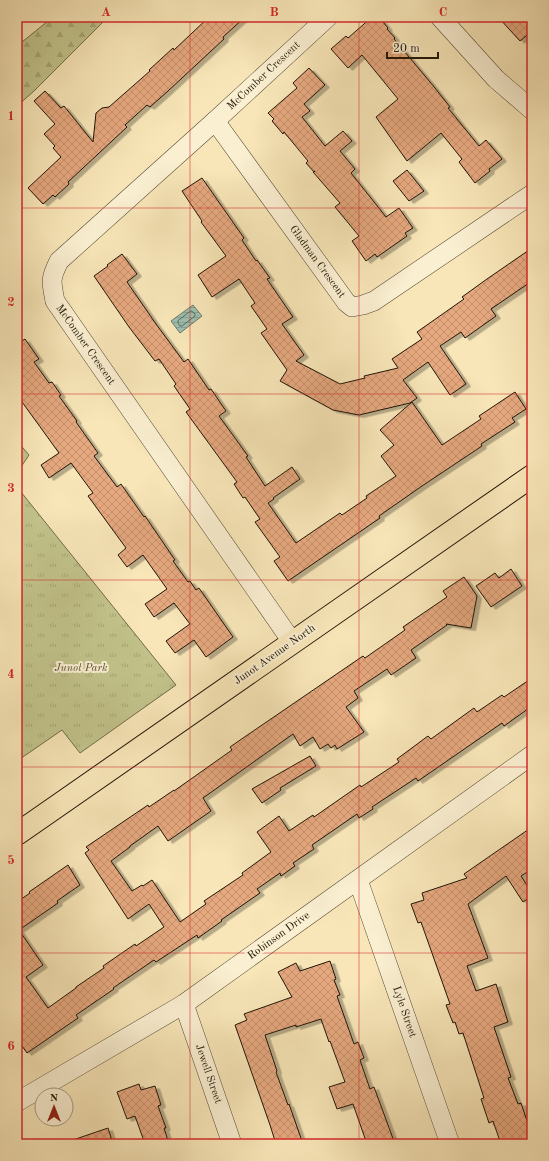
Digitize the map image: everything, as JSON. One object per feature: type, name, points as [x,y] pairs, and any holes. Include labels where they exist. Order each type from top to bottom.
[{"type":"main road","name":"Junot Avenue North","points":[[17,834],[532,476]]},
{"type":"street","name":"McComber Crescent","points":[[293,643],[55,301],[52,287],[53,274],[59,261],[328,17]]},
{"type":"street","points":[[440,17],[496,79],[532,110]]},
{"type":"street","name":"Gladman Crescent","points":[[215,121],[346,302],[352,307],[374,301],[532,194]]},
{"type":"street","name":"Robinson Drive","points":[[17,1102],[184,1004],[532,755]]},
{"type":"street","name":"Lyle Street","points":[[358,880],[450,1144]]},
{"type":"street","name":"Jewell Street","points":[[184,1004],[232,1144]]},
{"type":"green space","points":[[53,17],[108,17],[17,106],[17,46]]},
{"type":"green space","points":[[17,441],[29,455],[19,470],[21,483],[17,486]]},
{"type":"green space","name":"Junot Park","points":[[17,487],[176,685],[80,753],[62,730],[17,761]]},
{"type":"water","points":[[193,305],[202,316],[180,333],[171,321]]},
{"type":"building","points":[[209,17],[245,17],[223,37],[224,39],[168,91],[150,107],[147,105],[125,125],[127,127],[68,182],[69,184],[55,197],[53,195],[43,204],[28,188],[61,157],[53,148],[55,146],[44,134],[55,124],[34,101],[45,91],[61,108],[64,106],[93,142],[96,113],[102,108],[109,107]]},
{"type":"building","points":[[372,17],[379,17],[395,38],[394,39],[435,88],[450,107],[448,108],[479,146],[486,140],[502,159],[475,183],[459,162],[462,159],[441,133],[407,161],[376,117],[398,99],[362,55],[348,68],[331,49],[346,36],[348,38]]},
{"type":"building","points":[[498,17],[532,17],[532,31],[520,41]]},
{"type":"building","points":[[309,68],[325,85],[304,104],[310,111],[302,117],[325,146],[343,131],[352,141],[340,151],[355,169],[351,173],[386,217],[399,208],[413,228],[405,233],[407,236],[377,257],[375,254],[366,261],[352,241],[359,236],[335,207],[340,203],[313,172],[306,163],[308,161],[284,132],[283,134],[272,121],[274,119],[268,113],[297,88],[293,83]]},
{"type":"building","points":[[407,170],[424,191],[409,201],[393,181]]},
{"type":"building","points":[[202,178],[244,238],[242,240],[270,278],[267,279],[293,317],[282,324],[304,355],[296,361],[340,384],[365,378],[364,376],[398,368],[392,359],[422,339],[417,332],[464,299],[462,297],[532,248],[532,281],[491,309],[496,316],[465,338],[461,332],[440,346],[466,384],[450,395],[428,362],[403,380],[417,398],[410,403],[359,415],[333,410],[280,381],[287,370],[261,333],[267,329],[251,306],[255,303],[239,279],[212,297],[198,275],[226,256],[201,222],[202,221],[182,191]]},
{"type":"building","points":[[122,254],[137,274],[127,282],[184,362],[188,359],[209,390],[211,389],[226,411],[219,416],[248,456],[246,457],[265,486],[292,467],[300,479],[268,503],[296,543],[340,513],[342,515],[367,498],[366,496],[396,476],[381,456],[394,445],[380,430],[412,402],[442,445],[481,419],[479,416],[515,392],[526,409],[512,418],[515,422],[481,444],[482,446],[422,486],[379,516],[380,518],[288,581],[274,561],[280,557],[255,522],[260,519],[234,484],[237,482],[186,412],[190,409],[174,386],[176,384],[159,359],[155,361],[129,327],[94,276]]},
{"type":"building","points":[[25,339],[39,359],[34,362],[49,383],[52,382],[61,395],[59,396],[98,453],[94,456],[117,487],[121,484],[144,517],[145,516],[188,582],[190,581],[196,590],[199,588],[233,637],[206,657],[194,640],[175,653],[166,641],[190,624],[174,603],[154,617],[145,604],[167,589],[143,555],[127,567],[118,555],[126,548],[88,496],[93,493],[71,463],[49,478],[41,465],[59,453],[17,395],[17,344]]},
{"type":"building","points":[[511,569],[522,586],[491,607],[476,586],[495,573],[499,578]]},
{"type":"building","points":[[464,577],[477,596],[471,628],[446,624],[447,625],[411,650],[416,658],[391,675],[387,669],[354,691],[358,698],[346,707],[364,732],[337,749],[335,745],[331,748],[328,744],[320,749],[313,737],[300,746],[293,734],[203,798],[211,811],[168,841],[158,826],[111,861],[132,891],[152,880],[180,922],[206,904],[204,901],[243,875],[242,873],[271,852],[257,832],[279,816],[289,831],[313,815],[314,817],[360,785],[361,787],[399,762],[397,759],[428,736],[431,739],[474,708],[477,712],[502,695],[504,697],[532,678],[532,706],[504,726],[502,723],[418,781],[416,778],[372,807],[373,809],[359,818],[357,814],[312,845],[314,849],[293,863],[295,866],[281,876],[280,873],[257,889],[260,893],[221,920],[222,921],[198,938],[197,935],[156,962],[154,960],[76,1015],[78,1018],[27,1053],[17,1039],[17,902],[68,865],[80,885],[57,901],[58,903],[19,930],[43,965],[26,977],[48,1008],[104,968],[103,966],[135,944],[136,946],[164,927],[149,904],[128,919],[85,853],[89,850],[86,847],[148,805],[149,807],[174,791],[232,750],[230,747],[363,656],[365,658],[405,630],[403,627],[447,597],[443,591]]},
{"type":"building","points":[[310,756],[316,766],[280,788],[281,790],[262,803],[252,789]]},
{"type":"building","points":[[532,827],[532,869],[521,876],[532,893],[532,896],[523,902],[506,876],[468,904],[488,958],[467,966],[476,991],[496,984],[508,1022],[494,1027],[511,1077],[508,1078],[518,1104],[521,1103],[532,1136],[532,1144],[501,1144],[493,1121],[489,1123],[481,1099],[484,1098],[463,1033],[459,1034],[455,1022],[453,1023],[446,1005],[450,1004],[421,922],[418,923],[411,904],[424,900],[422,893],[467,878],[464,874]]},
{"type":"building","points":[[330,961],[336,979],[334,980],[340,995],[337,996],[354,1044],[358,1042],[364,1058],[360,1060],[370,1089],[374,1087],[395,1144],[367,1144],[353,1104],[337,1109],[329,1087],[345,1082],[321,1019],[265,1035],[277,1071],[276,1072],[303,1144],[276,1144],[235,1025],[247,1020],[244,1014],[292,997],[278,972],[296,963],[300,971]]},
{"type":"building","points":[[139,1084],[141,1090],[155,1086],[161,1105],[158,1106],[166,1128],[164,1128],[169,1144],[145,1144],[135,1116],[127,1119],[117,1092]]},
{"type":"building","points":[[108,1128],[113,1144],[68,1144],[67,1142]]}]
